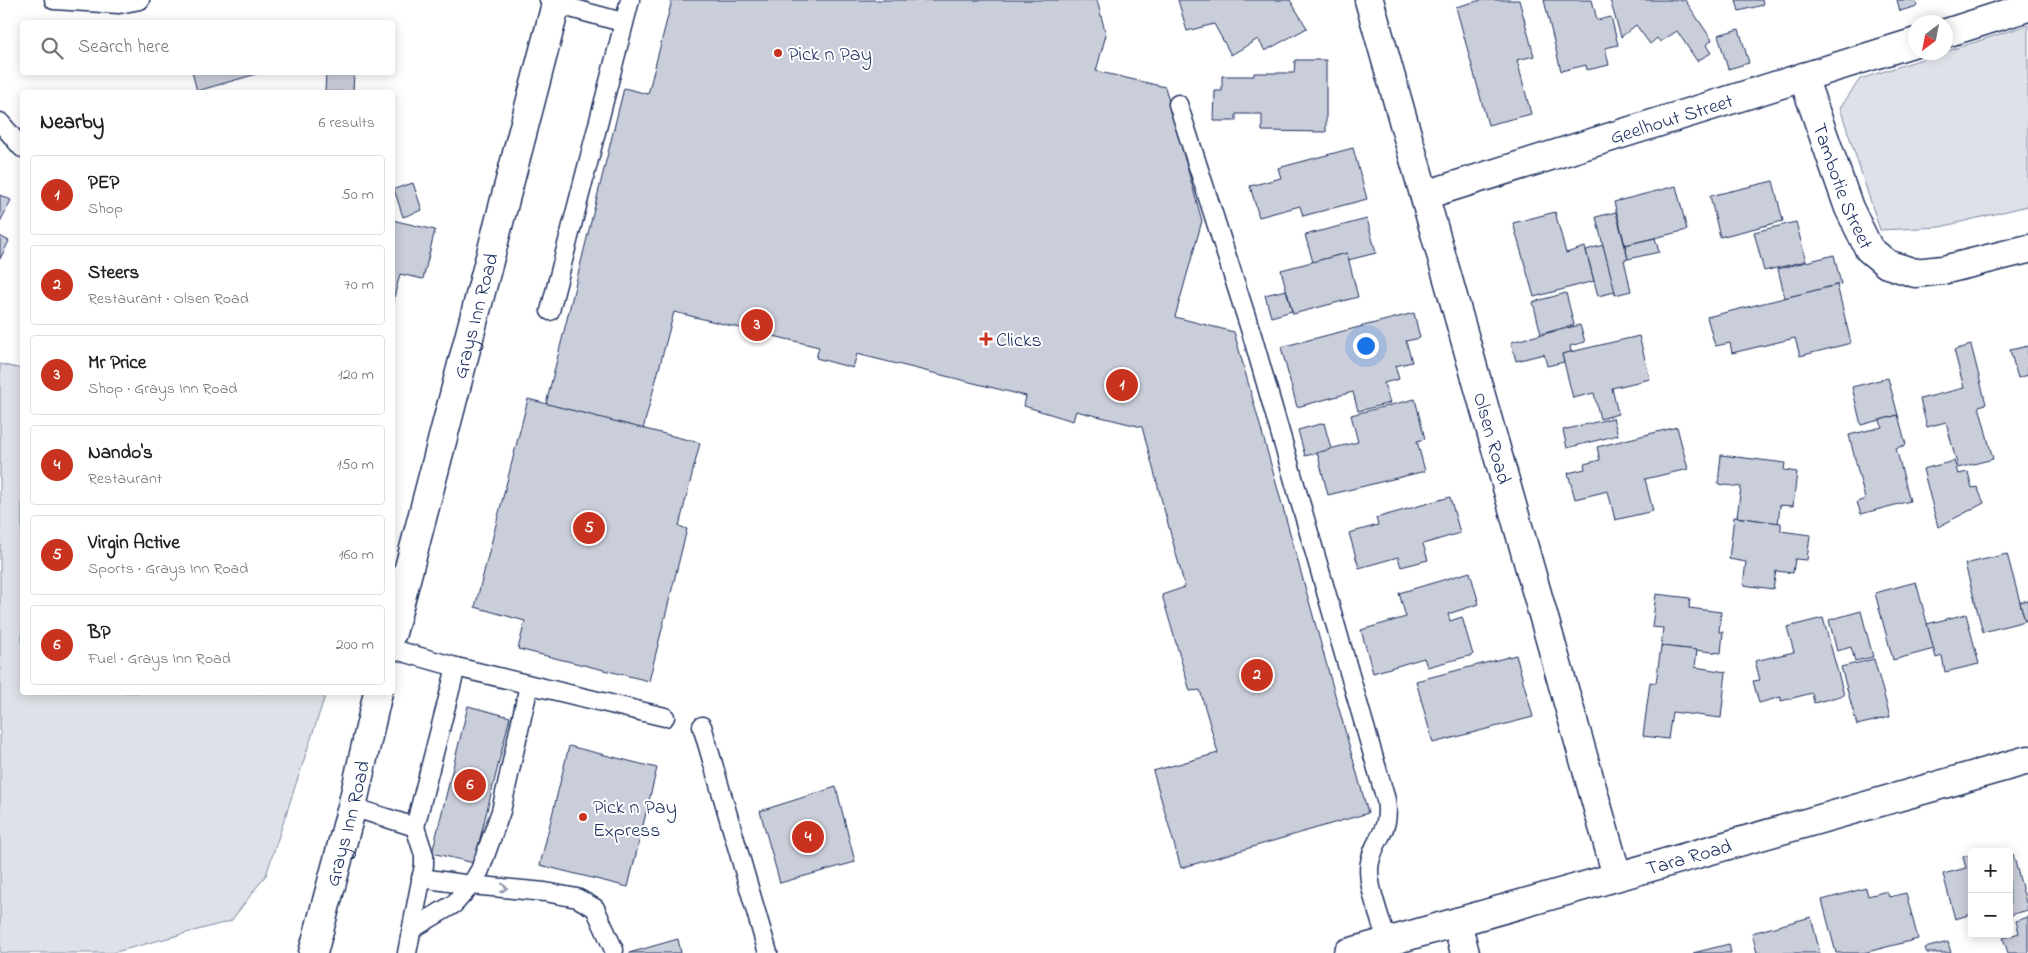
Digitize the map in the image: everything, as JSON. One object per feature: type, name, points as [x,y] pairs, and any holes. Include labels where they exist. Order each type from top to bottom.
[{"type":"street","name":"Olsen Road","points":[[1369,0],[1617,876]]},
{"type":"street","name":"Grays Inn Road","points":[[395,621],[554,1]]},
{"type":"street","points":[[1953,31],[2028,7]]},
{"type":"street","name":"Geelhout Street","points":[[1425,195],[1908,44]]},
{"type":"street","name":"Tambotie Street","points":[[1803,77],[1849,208],[1869,249],[1887,264],[1914,273],[1943,270],[2028,249]]},
{"type":"street","name":"Grays Inn Road","points":[[313,953],[352,807],[377,695]]},
{"type":"street","name":"Tara Road","points":[[1348,953],[2028,760]]},
{"type":"street","points":[[1457,922],[1465,953]]},
{"type":"lane","points":[[54,0],[118,4],[140,0]]},
{"type":"lane","points":[[550,311],[622,22],[630,0]]},
{"type":"lane","points":[[554,1],[622,22]]},
{"type":"lane","points":[[1178,104],[1252,335],[1386,800],[1387,822],[1370,860],[1368,874],[1387,942]]},
{"type":"lane","points":[[0,122],[20,146]]},
{"type":"lane","points":[[395,650],[456,667],[665,717]]},
{"type":"lane","points":[[407,953],[424,855],[415,827],[456,667]]},
{"type":"lane","points":[[412,929],[454,904],[471,886],[480,870],[501,811],[529,684]]},
{"type":"lane","points":[[702,726],[768,953]]},
{"type":"lane","points":[[352,807],[415,827]]},
{"type":"lane","points":[[421,878],[471,886],[545,892],[586,901],[595,908],[614,950]]},
{"type":"shaded area","points":[[2028,25],[2028,206],[1940,227],[1880,230],[1840,108],[1860,79],[1919,60],[1953,60],[1953,49]]},
{"type":"shaded area","points":[[0,364],[20,369],[20,695],[325,695],[266,875],[231,921],[112,953],[0,953]]},
{"type":"building","points":[[672,0],[1097,0],[1106,35],[1096,71],[1165,87],[1202,221],[1175,317],[1234,332],[1368,813],[1181,868],[1153,771],[1218,753],[1200,690],[1190,691],[1162,595],[1185,587],[1142,427],[1076,411],[1073,421],[1024,406],[1026,396],[857,354],[853,368],[816,358],[819,347],[674,312],[643,429],[546,404],[624,88],[648,94]]},
{"type":"building","points":[[1178,0],[1290,0],[1307,28],[1265,51],[1258,39],[1231,55],[1214,24],[1187,31]]},
{"type":"building","points":[[1481,0],[1519,0],[1534,56],[1517,60],[1531,114],[1488,125],[1456,7]]},
{"type":"building","points":[[1544,0],[1592,0],[1597,20],[1611,17],[1618,45],[1605,48],[1609,65],[1587,70],[1586,65],[1561,71]]},
{"type":"building","points":[[1610,0],[1685,0],[1712,40],[1706,45],[1711,53],[1697,61],[1677,31],[1660,42],[1657,38],[1650,44],[1636,25],[1621,37]]},
{"type":"building","points":[[1736,0],[1762,0],[1763,5],[1739,11]]},
{"type":"building","points":[[1897,0],[1915,0],[1917,6],[1900,11]]},
{"type":"building","points":[[1739,29],[1749,63],[1728,69],[1718,35]]},
{"type":"building","points":[[1295,60],[1326,60],[1326,132],[1262,131],[1262,114],[1236,114],[1236,121],[1214,121],[1215,91],[1222,91],[1222,76],[1254,76],[1254,73],[1294,73]]},
{"type":"building","points":[[193,75],[253,75],[200,90],[197,90]]},
{"type":"building","points":[[326,75],[354,75],[353,90],[325,90]]},
{"type":"building","points":[[1353,148],[1367,199],[1303,216],[1300,206],[1259,217],[1250,186],[1281,178],[1278,168]]},
{"type":"building","points":[[1773,181],[1783,221],[1720,237],[1710,196]]},
{"type":"building","points":[[413,183],[422,210],[403,217],[395,189]]},
{"type":"building","points":[[1676,186],[1687,230],[1625,245],[1614,202]]},
{"type":"building","points":[[0,195],[11,200],[0,222]]},
{"type":"building","points":[[1555,212],[1566,253],[1585,247],[1594,281],[1534,297],[1513,223]]},
{"type":"building","points":[[1616,212],[1628,259],[1624,260],[1631,291],[1615,295],[1596,217]]},
{"type":"building","points":[[1367,219],[1376,253],[1348,260],[1347,253],[1313,262],[1305,235]]},
{"type":"building","points":[[395,221],[435,230],[423,279],[400,274],[395,294]]},
{"type":"building","points":[[1796,222],[1806,261],[1764,271],[1754,232]]},
{"type":"building","points":[[0,236],[9,241],[0,259]]},
{"type":"building","points":[[1655,238],[1659,252],[1628,259],[1625,245]]},
{"type":"building","points":[[1603,245],[1615,292],[1598,296],[1586,250]]},
{"type":"building","points":[[1347,253],[1358,297],[1293,314],[1281,270]]},
{"type":"building","points":[[1834,255],[1841,284],[1785,298],[1778,269]]},
{"type":"building","points":[[1837,285],[1851,343],[1800,356],[1795,338],[1732,353],[1730,343],[1715,346],[1707,317]]},
{"type":"building","points":[[1286,290],[1292,311],[1271,317],[1265,295]]},
{"type":"building","points":[[1566,293],[1574,325],[1541,334],[1533,302]]},
{"type":"building","points":[[1414,313],[1420,338],[1406,341],[1412,362],[1395,366],[1399,379],[1384,383],[1390,403],[1358,411],[1353,392],[1297,407],[1281,347]]},
{"type":"building","points":[[1580,325],[1585,342],[1570,346],[1571,352],[1562,354],[1564,362],[1547,366],[1544,354],[1516,361],[1511,342]]},
{"type":"building","points":[[1639,336],[1650,379],[1612,388],[1618,414],[1600,419],[1594,393],[1573,398],[1562,354]]},
{"type":"building","points":[[1971,345],[1986,404],[1979,406],[1993,459],[1958,468],[1946,422],[1927,427],[1920,399],[1964,388],[1954,350]]},
{"type":"building","points":[[2028,346],[2028,375],[2018,378],[2010,350]]},
{"type":"building","points":[[1888,378],[1898,415],[1861,425],[1852,387]]},
{"type":"building","points":[[528,399],[700,443],[679,526],[687,529],[649,681],[518,649],[525,621],[475,607]]},
{"type":"building","points":[[1415,399],[1425,439],[1417,441],[1425,471],[1328,495],[1317,452],[1358,442],[1351,415]]},
{"type":"building","points":[[1898,415],[1906,445],[1896,448],[1910,501],[1861,514],[1857,502],[1865,499],[1849,435],[1882,427],[1880,420]]},
{"type":"building","points":[[1613,418],[1618,435],[1567,448],[1563,430]]},
{"type":"building","points":[[1324,423],[1331,449],[1305,456],[1298,430]]},
{"type":"building","points":[[1677,427],[1688,469],[1645,479],[1653,511],[1615,520],[1608,491],[1575,499],[1568,473],[1585,469],[1584,464],[1600,460],[1597,447]]},
{"type":"building","points":[[1721,455],[1785,463],[1784,470],[1797,472],[1793,506],[1780,505],[1778,523],[1737,517],[1741,487],[1718,484]]},
{"type":"building","points":[[1954,461],[1958,474],[1968,472],[1972,488],[1977,487],[1984,503],[1938,527],[1923,469]]},
{"type":"building","points":[[1450,497],[1460,533],[1423,544],[1428,560],[1401,567],[1398,557],[1359,568],[1349,533],[1378,525],[1376,518]]},
{"type":"building","points":[[1734,517],[1781,523],[1781,531],[1810,535],[1807,560],[1795,559],[1793,573],[1776,571],[1773,589],[1743,585],[1746,562],[1729,559]]},
{"type":"building","points":[[2007,554],[2025,621],[1983,632],[1965,564]]},
{"type":"building","points":[[1470,572],[1479,604],[1448,614],[1450,621],[1462,617],[1473,655],[1427,667],[1424,658],[1373,673],[1361,630],[1406,617],[1399,593]]},
{"type":"building","points":[[1916,582],[1934,649],[1893,660],[1875,593]]},
{"type":"building","points":[[1656,594],[1690,598],[1689,608],[1721,612],[1719,632],[1723,632],[1721,653],[1661,646],[1663,628],[1652,627]]},
{"type":"building","points":[[2028,600],[2028,620],[2025,621],[2020,602]]},
{"type":"building","points":[[1861,611],[1873,657],[1855,661],[1851,647],[1837,651],[1829,620]]},
{"type":"building","points":[[1966,614],[1979,664],[1945,672],[1942,656],[1936,658],[1927,624]]},
{"type":"building","points":[[1823,618],[1844,695],[1814,703],[1812,693],[1781,701],[1781,697],[1759,703],[1753,681],[1760,680],[1755,661],[1794,652],[1787,627]]},
{"type":"building","points":[[1661,646],[1697,650],[1695,667],[1726,672],[1721,718],[1672,712],[1668,739],[1643,736],[1650,682],[1656,683]]},
{"type":"building","points":[[1516,655],[1533,717],[1433,743],[1416,681]]},
{"type":"building","points":[[1874,659],[1890,717],[1857,725],[1841,667]]},
{"type":"building","points":[[468,706],[510,717],[474,863],[432,853]]},
{"type":"building","points":[[569,746],[657,768],[628,887],[540,865]]},
{"type":"building","points":[[836,787],[855,862],[780,883],[760,811]]},
{"type":"building","points":[[2013,854],[2028,910],[2013,914]]},
{"type":"building","points":[[1968,856],[1968,915],[1955,919],[1943,874],[1966,868],[1963,857]]},
{"type":"building","points":[[1866,888],[1868,896],[1887,891],[1889,897],[1906,893],[1918,939],[1863,953],[1836,953],[1822,900]]},
{"type":"building","points":[[1811,917],[1820,953],[1757,953],[1752,933]]},
{"type":"building","points":[[2028,917],[2028,953],[2008,953],[2003,938],[2013,938],[2013,935],[2019,933],[2016,921]]},
{"type":"building","points":[[678,939],[681,953],[629,953]]},
{"type":"building","points":[[1948,942],[1951,953],[1927,953],[1925,948]]},
{"type":"building","points":[[1729,944],[1731,953],[1693,953]]},
{"type":"place","name":"Pick n Pay","points":[[778,53]]},
{"type":"place","name":"Mr Price","points":[[757,325]]},
{"type":"place","name":"Clicks","points":[[986,339]]},
{"type":"place","name":"PEP","points":[[1122,385]]},
{"type":"place","name":"Virgin Active","points":[[589,528]]},
{"type":"place","name":"Steers","points":[[1257,675]]},
{"type":"place","name":"BP","points":[[470,785]]},
{"type":"place","name":"Pick n Pay Express","points":[[583,817]]},
{"type":"place","name":"Nando's","points":[[808,837]]}]
